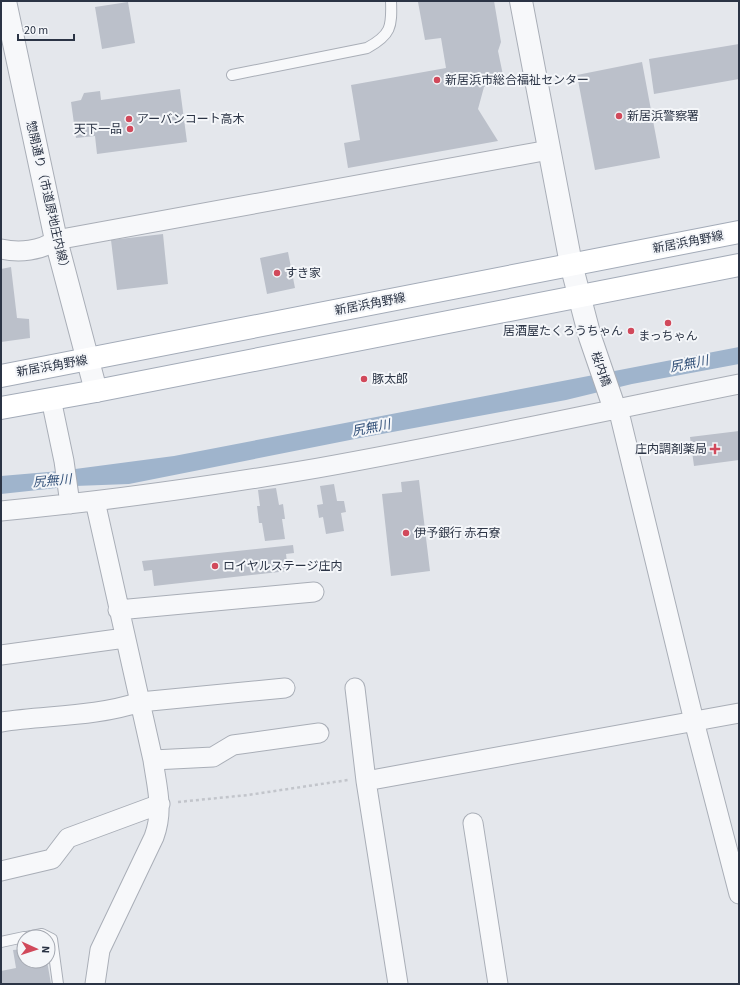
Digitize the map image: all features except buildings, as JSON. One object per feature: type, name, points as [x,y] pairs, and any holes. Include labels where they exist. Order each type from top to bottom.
[{"type":"main road","name":"新居浜角野線","points":[[1,376],[739,232]]},
{"type":"main road","points":[[1,408],[96,392],[739,266]]},
{"type":"street","name":"惣開通り（市道原地庄内線）","points":[[5,1],[56,240],[96,392]]},
{"type":"street","name":"桜内橋","points":[[521,1],[571,264],[590,337],[615,404]]},
{"type":"street","points":[[1,249],[12,252],[30,250],[48,246],[56,240],[549,150]]},
{"type":"street","points":[[1,511],[69,500],[95,501],[318,468],[539,426],[615,404],[739,384]]},
{"type":"street","points":[[51,399],[64,461],[69,500]]},
{"type":"street","points":[[615,404],[739,894]]},
{"type":"street","points":[[95,501],[118,610],[153,760],[160,804],[160,823],[100,950],[95,984]]},
{"type":"street","points":[[118,610],[314,592]]},
{"type":"street","points":[[1,655],[125,638]]},
{"type":"street","points":[[1,722],[60,717],[124,707],[140,702],[285,688]]},
{"type":"street","points":[[355,688],[394,984]]},
{"type":"street","points":[[366,780],[739,712]]},
{"type":"street","points":[[153,760],[213,757],[233,745],[319,733]]},
{"type":"street","points":[[1,871],[52,859],[68,838],[160,804]]},
{"type":"street","points":[[473,823],[498,984]]},
{"type":"lane","points":[[232,75],[367,48],[383,39],[392,20],[391,1]]},
{"type":"lane","points":[[1,942],[16,939]]},
{"type":"lane","points":[[56,969],[58,984]]},
{"type":"path","points":[[160,804],[248,795],[366,780]]},
{"type":"water","name":"尻無川","points":[[739,347],[739,364],[632,384],[566,400],[360,438],[129,484],[75,486],[1,494],[1,476],[60,471],[174,456]]},
{"type":"place","name":"新居浜市総合福祉センター","points":[[437,80]]},
{"type":"place","name":"新居浜警察署","points":[[619,116]]},
{"type":"place","name":"アーバンコート高木","points":[[129,119]]},
{"type":"place","name":"天下一品","points":[[130,129]]},
{"type":"place","name":"すき家","points":[[277,273]]},
{"type":"place","name":"まっちゃん","points":[[668,323]]},
{"type":"place","name":"居酒屋たくろうちゃん","points":[[631,331]]},
{"type":"place","name":"豚太郎","points":[[364,379]]},
{"type":"place","name":"庄内調剤薬局","points":[[715,449]]},
{"type":"place","name":"伊予銀行 赤石寮","points":[[406,533]]},
{"type":"place","name":"ロイヤルステージ庄内","points":[[215,566]]}]
